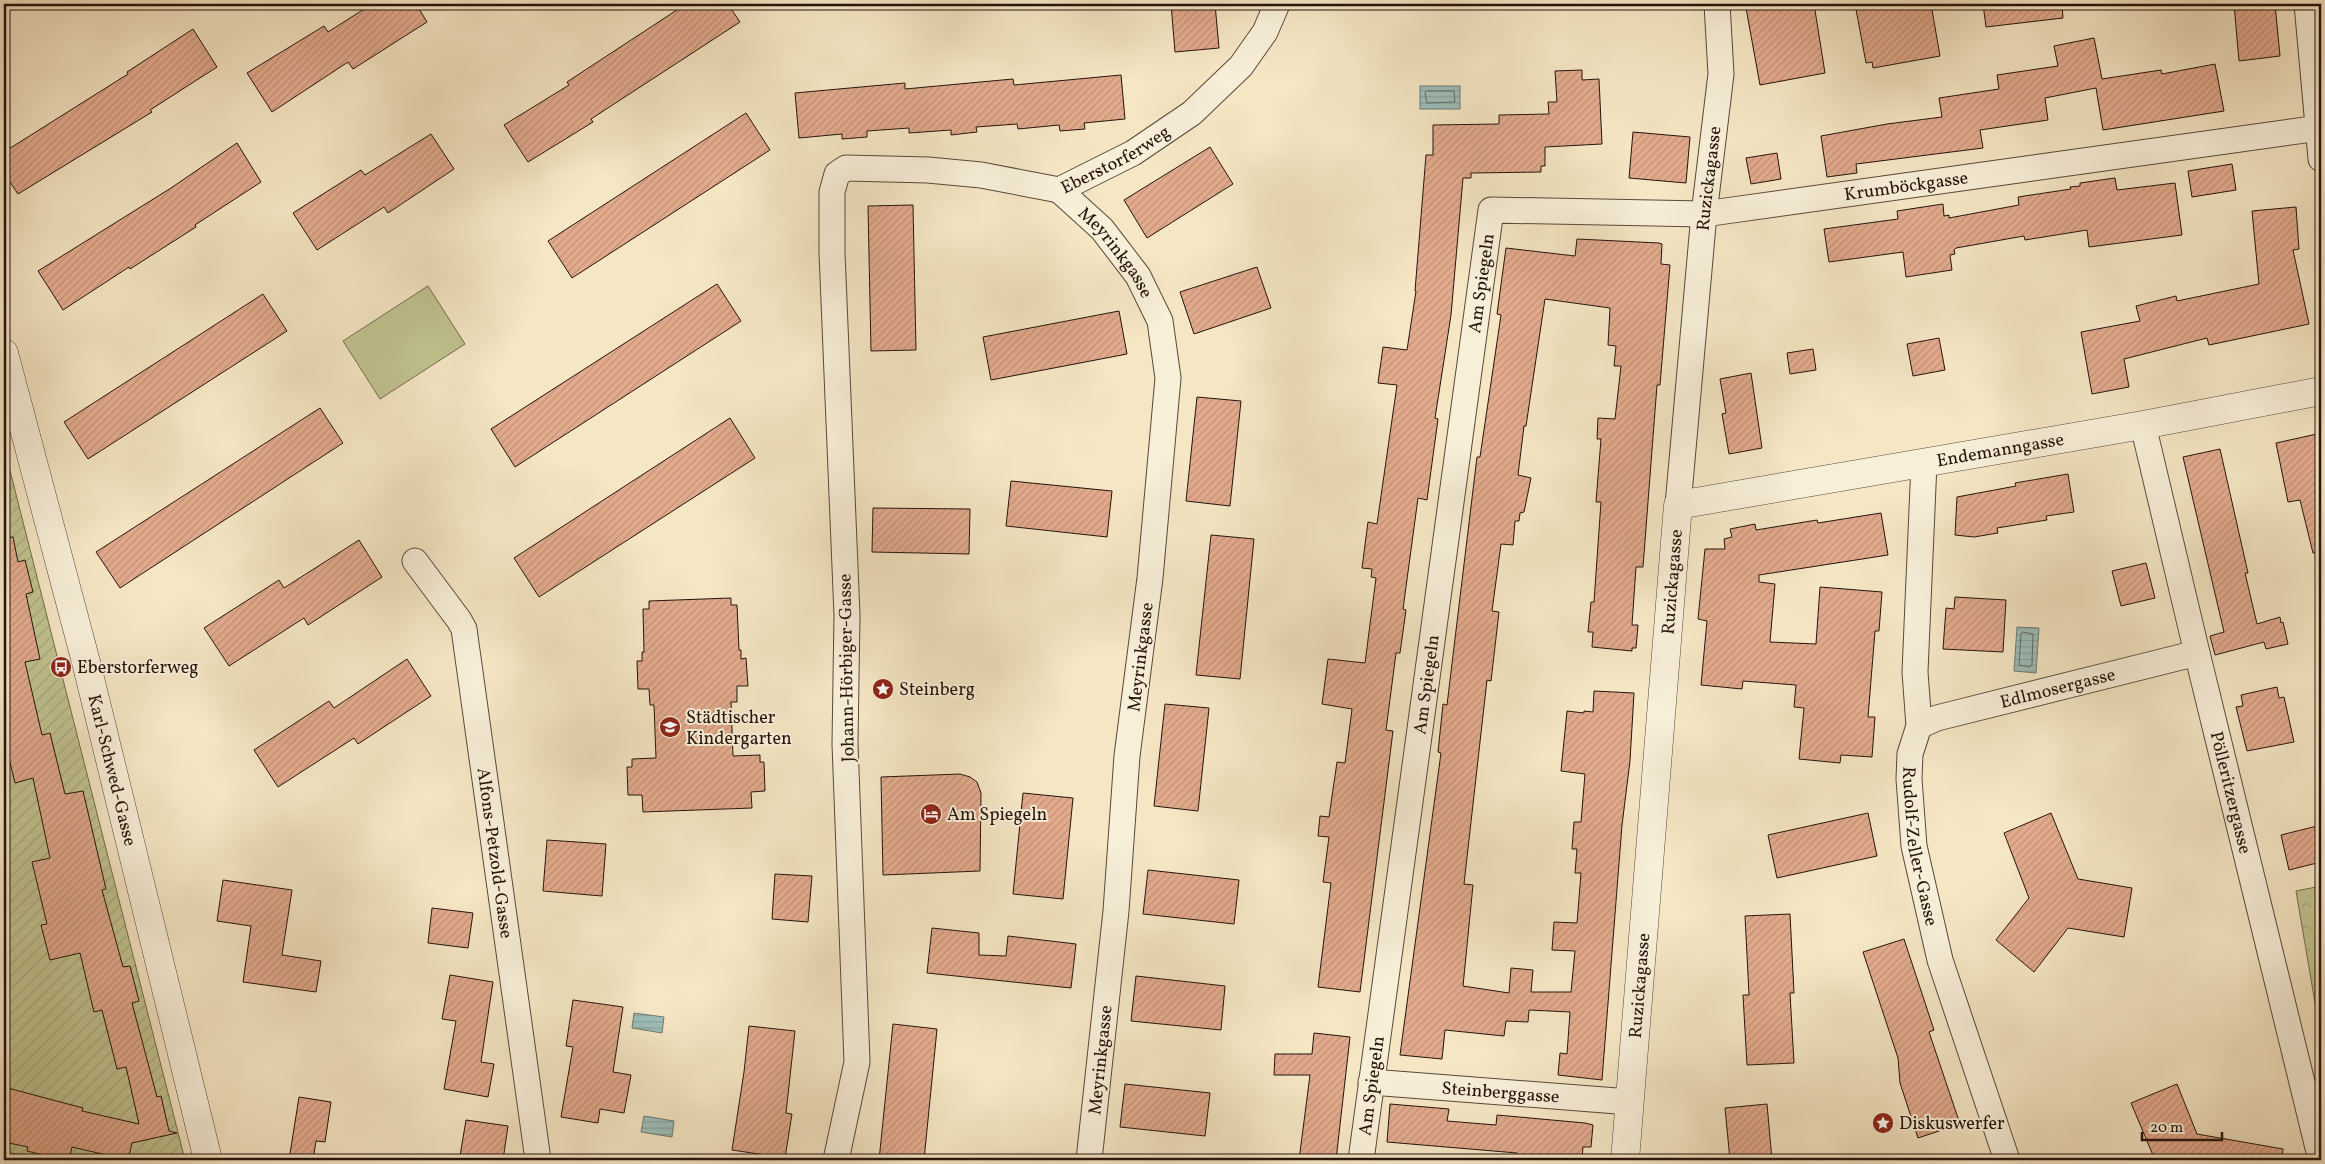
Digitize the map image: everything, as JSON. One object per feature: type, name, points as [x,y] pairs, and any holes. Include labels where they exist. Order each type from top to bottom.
[{"type":"street","name":"Eberstorferweg","points":[[837,174],[840,170],[851,168],[928,170],[981,174],[1059,190],[1134,153],[1192,113],[1241,66],[1265,32],[1277,4]]},
{"type":"street","name":"Ruzickagasse","points":[[1625,1160],[1678,505],[1704,214],[1721,74],[1717,4]]},
{"type":"street","points":[[2307,4],[2321,159]]},
{"type":"street","name":"Krumböckgasse","points":[[1492,210],[1704,214],[2318,128]]},
{"type":"street","name":"Johann-Hörbiger-Gasse","points":[[836,1160],[858,1062],[845,744],[847,615],[832,253],[832,192],[837,174]]},
{"type":"street","name":"Meyrinkgasse","points":[[1059,190],[1102,229],[1138,276],[1160,321],[1168,378],[1150,578],[1127,756],[1116,911],[1090,1160]]},
{"type":"street","name":"Am Spiegeln","points":[[1361,1160],[1492,210]]},
{"type":"street","name":"Karl-Schwed-Gasse","points":[[4,354],[88,671],[208,1160]]},
{"type":"street","name":"Endemanngasse","points":[[1678,505],[2143,425],[2321,391]]},
{"type":"street","name":"Pölleritzergasse","points":[[2143,425],[2321,1160]]},
{"type":"street","name":"Rudolf-Zeller-Gasse","points":[[1924,463],[1915,672],[1919,726],[1910,754],[1909,779],[1914,846],[1940,960],[2007,1160]]},
{"type":"street","name":"Alfons-Petzold-Gasse","points":[[415,561],[464,629],[538,1160]]},
{"type":"street","name":"Edlmosergasse","points":[[1919,726],[1937,718],[2197,653]]},
{"type":"street","name":"Steinberggasse","points":[[1371,1082],[1630,1102]]},
{"type":"green space","points":[[428,286],[465,344],[380,399],[343,341]]},
{"type":"green space","points":[[4,447],[185,1160],[41,1160],[4,1151]]},
{"type":"green space","points":[[2321,886],[2321,1038],[2296,891]]},
{"type":"water","points":[[1420,86],[1460,86],[1460,109],[1420,109]]},
{"type":"water","points":[[2017,627],[2039,628],[2036,673],[2014,671]]},
{"type":"water","points":[[634,1013],[664,1017],[662,1033],[632,1028]]},
{"type":"water","points":[[644,1116],[674,1121],[672,1137],[641,1132]]},
{"type":"building","points":[[372,4],[416,4],[427,22],[353,69],[348,62],[272,112],[247,73],[324,26],[328,32]]},
{"type":"building","points":[[686,4],[728,4],[740,22],[591,119],[593,122],[528,162],[504,125],[569,85],[567,82]]},
{"type":"building","points":[[1171,4],[1215,4],[1219,48],[1175,52]]},
{"type":"building","points":[[1770,4],[1814,4],[1825,73],[1760,85],[1746,8]]},
{"type":"building","points":[[1855,4],[1931,4],[1940,56],[1873,68],[1872,62],[1866,63]]},
{"type":"building","points":[[1983,4],[2062,4],[2063,18],[1986,27]]},
{"type":"building","points":[[2234,4],[2275,4],[2280,56],[2239,61]]},
{"type":"building","points":[[193,29],[217,67],[150,110],[152,112],[18,194],[4,173],[4,152],[128,74],[127,72]]},
{"type":"building","points":[[2094,38],[2102,79],[2161,70],[2162,74],[2215,64],[2224,111],[2103,130],[2096,88],[2045,98],[2048,120],[1980,130],[1983,148],[1856,164],[1857,173],[1827,177],[1821,136],[1887,124],[1942,117],[1939,98],[1999,89],[1997,75],[2058,66],[2054,46]]},
{"type":"building","points":[[1582,70],[1582,80],[1599,79],[1602,144],[1545,147],[1545,166],[1541,166],[1541,172],[1471,173],[1471,178],[1463,178],[1451,315],[1435,418],[1438,419],[1427,500],[1418,498],[1403,609],[1406,610],[1400,653],[1396,653],[1386,730],[1393,731],[1360,992],[1318,987],[1331,883],[1323,882],[1329,837],[1318,836],[1320,816],[1329,817],[1337,762],[1345,763],[1352,709],[1322,704],[1328,659],[1365,663],[1376,578],[1371,577],[1372,569],[1362,568],[1368,522],[1377,524],[1397,385],[1378,383],[1383,347],[1407,350],[1416,291],[1426,155],[1433,155],[1433,125],[1499,124],[1499,115],[1549,114],[1548,102],[1557,102],[1555,71]]},
{"type":"building","points":[[1121,75],[1125,119],[1084,123],[1085,129],[1060,131],[1059,125],[1018,129],[1017,124],[976,127],[977,132],[951,135],[951,130],[909,133],[909,128],[867,131],[867,137],[842,139],[842,134],[799,138],[795,93],[905,83],[905,89],[1013,79],[1014,85]]},
{"type":"building","points":[[746,113],[770,150],[572,278],[548,241]]},
{"type":"building","points":[[1633,132],[1690,137],[1686,183],[1629,178]]},
{"type":"building","points":[[431,134],[454,169],[388,213],[384,207],[317,250],[293,213],[361,170],[365,175]]},
{"type":"building","points":[[237,143],[261,182],[195,225],[196,227],[130,269],[129,267],[63,310],[38,271],[171,188]]},
{"type":"building","points":[[1210,147],[1233,184],[1147,238],[1124,200]]},
{"type":"building","points":[[1777,153],[1781,179],[1751,184],[1746,158]]},
{"type":"building","points":[[2232,164],[2236,190],[2192,197],[2188,171]]},
{"type":"building","points":[[2115,178],[2117,190],[2175,183],[2182,235],[2089,247],[2087,230],[2025,240],[2024,236],[1956,248],[1954,250],[1955,254],[1950,255],[1952,270],[1906,277],[1903,252],[1829,262],[1824,229],[1898,219],[1897,211],[1943,204],[1944,216],[1949,215],[1949,218],[2019,205],[2018,197],[2071,189],[2070,187],[2080,186],[2080,183]]},
{"type":"building","points":[[913,205],[916,350],[871,351],[868,206]]},
{"type":"building","points":[[2296,207],[2299,249],[2293,250],[2309,324],[2209,345],[2207,338],[2124,359],[2129,387],[2092,394],[2081,332],[2140,321],[2136,306],[2176,296],[2177,301],[2259,284],[2252,211]]},
{"type":"building","points":[[1577,239],[1659,243],[1662,244],[1661,264],[1670,265],[1660,385],[1657,385],[1643,567],[1636,567],[1632,625],[1638,625],[1636,648],[1632,648],[1632,651],[1592,647],[1593,632],[1588,632],[1591,602],[1594,602],[1601,502],[1596,502],[1601,439],[1597,439],[1598,418],[1615,419],[1621,366],[1614,366],[1616,346],[1608,345],[1610,308],[1545,299],[1518,475],[1531,478],[1524,512],[1520,513],[1519,521],[1515,521],[1513,545],[1501,544],[1492,611],[1499,612],[1491,681],[1487,680],[1464,884],[1473,885],[1463,986],[1509,993],[1511,968],[1533,970],[1531,992],[1571,992],[1575,951],[1552,950],[1554,922],[1577,923],[1581,873],[1575,873],[1577,849],[1572,849],[1574,822],[1581,822],[1585,774],[1561,771],[1567,711],[1593,712],[1594,691],[1634,693],[1630,761],[1622,825],[1602,1080],[1558,1075],[1560,1053],[1567,1054],[1570,1012],[1529,1010],[1528,1022],[1506,1021],[1504,1036],[1445,1030],[1442,1059],[1400,1055],[1441,753],[1438,752],[1443,704],[1447,705],[1477,457],[1480,457],[1501,315],[1497,314],[1506,248],[1575,256]]},
{"type":"building","points":[[1257,267],[1271,308],[1194,334],[1180,292]]},
{"type":"building","points":[[717,284],[741,321],[515,467],[491,429]]},
{"type":"building","points":[[263,294],[287,331],[88,459],[64,422]]},
{"type":"building","points":[[1119,311],[1127,354],[991,380],[983,337]]},
{"type":"building","points":[[1939,338],[1945,370],[1913,376],[1907,344]]},
{"type":"building","points":[[1813,349],[1816,370],[1790,374],[1787,353]]},
{"type":"building","points":[[1751,373],[1762,448],[1729,454],[1722,414],[1726,413],[1720,379]]},
{"type":"building","points":[[1197,397],[1241,401],[1230,506],[1186,501]]},
{"type":"building","points":[[320,408],[343,443],[120,588],[96,552]]},
{"type":"building","points":[[730,418],[755,458],[539,597],[514,558]]},
{"type":"building","points":[[2317,434],[2321,454],[2321,552],[2313,553],[2300,500],[2288,502],[2276,443]]},
{"type":"building","points":[[2220,449],[2248,573],[2245,573],[2257,624],[2280,617],[2288,644],[2266,649],[2264,642],[2215,655],[2210,636],[2224,632],[2183,457]]},
{"type":"building","points":[[2068,474],[2074,512],[2046,516],[2047,520],[1997,528],[1998,533],[1974,537],[1955,535],[1957,497],[2016,486],[2015,483]]},
{"type":"building","points":[[1011,481],[1112,491],[1107,537],[1006,526]]},
{"type":"building","points":[[873,508],[970,509],[969,554],[872,552]]},
{"type":"building","points":[[1881,513],[1888,555],[1759,575],[1759,582],[1775,584],[1770,642],[1816,644],[1820,587],[1882,592],[1879,631],[1875,631],[1868,717],[1875,717],[1872,757],[1841,755],[1840,763],[1799,759],[1804,708],[1794,707],[1796,685],[1743,681],[1742,689],[1701,685],[1707,621],[1698,619],[1705,549],[1725,549],[1724,539],[1732,537],[1730,529],[1755,524],[1756,530],[1817,520],[1818,523]]},
{"type":"building","points":[[1211,535],[1254,539],[1240,679],[1196,675]]},
{"type":"building","points":[[13,537],[18,562],[25,560],[33,592],[26,594],[40,659],[25,662],[42,735],[50,733],[65,794],[83,791],[106,889],[102,890],[123,967],[130,966],[139,1001],[132,1003],[157,1097],[161,1096],[169,1131],[177,1133],[132,1143],[128,1160],[72,1147],[69,1160],[63,1160],[27,1151],[28,1147],[4,1142],[4,1087],[83,1108],[82,1111],[139,1124],[126,1067],[117,1069],[102,1010],[94,1012],[80,953],[50,960],[41,925],[47,924],[32,862],[50,858],[33,778],[15,783],[4,738],[4,538]]},
{"type":"building","points":[[359,540],[382,577],[308,625],[304,618],[229,666],[204,628],[279,580],[284,588]]},
{"type":"building","points":[[2146,563],[2155,598],[2121,606],[2112,571]]},
{"type":"building","points":[[1955,597],[2006,600],[2003,652],[1943,649],[1946,608],[1954,609]]},
{"type":"building","points":[[731,598],[731,605],[737,605],[739,650],[741,650],[741,659],[746,658],[748,686],[737,686],[737,702],[731,702],[733,756],[760,755],[760,762],[764,762],[765,791],[751,792],[752,808],[643,812],[642,795],[628,795],[627,767],[632,767],[632,759],[656,758],[654,705],[650,705],[649,689],[638,689],[637,661],[642,661],[642,652],[644,652],[643,609],[649,609],[649,601]]},
{"type":"building","points":[[407,659],[431,696],[358,744],[354,738],[278,787],[254,750],[329,701],[334,708]]},
{"type":"building","points":[[2277,687],[2279,698],[2284,697],[2294,742],[2247,751],[2236,707],[2243,706],[2241,695]]},
{"type":"building","points":[[1165,704],[1209,708],[1198,811],[1154,806]]},
{"type":"building","name":"Am Spiegeln","points":[[960,774],[970,777],[977,782],[981,793],[980,871],[883,875],[881,777]]},
{"type":"building","points":[[1023,793],[1073,798],[1063,899],[1013,894]]},
{"type":"building","points":[[1868,813],[1877,856],[1777,878],[1768,835]]},
{"type":"building","points":[[2051,813],[2078,879],[2132,888],[2124,937],[2068,928],[2034,972],[1996,940],[2029,898],[2004,833]]},
{"type":"building","points":[[2321,825],[2321,862],[2289,870],[2281,835]]},
{"type":"building","points":[[547,840],[606,844],[602,896],[543,891]]},
{"type":"building","points":[[1148,870],[1239,880],[1234,924],[1143,914]]},
{"type":"building","points":[[775,874],[812,876],[808,922],[772,919]]},
{"type":"building","points":[[223,880],[292,890],[282,955],[321,961],[316,992],[243,982],[251,926],[217,921]]},
{"type":"building","points":[[432,908],[473,913],[468,948],[428,943]]},
{"type":"building","points":[[1790,914],[1794,993],[1790,993],[1794,1063],[1747,1065],[1743,995],[1749,995],[1745,916]]},
{"type":"building","points":[[932,928],[979,933],[979,955],[1006,956],[1008,936],[1076,944],[1071,988],[927,973]]},
{"type":"building","points":[[1904,939],[1934,1030],[1929,1032],[1960,1124],[1918,1138],[1900,1083],[1898,1058],[1863,952]]},
{"type":"building","points":[[450,975],[493,982],[481,1062],[494,1064],[488,1097],[444,1089],[456,1021],[442,1019]]},
{"type":"building","points":[[1136,976],[1225,986],[1221,1030],[1131,1021]]},
{"type":"building","points":[[573,1000],[623,1007],[613,1072],[631,1075],[624,1113],[600,1109],[598,1123],[561,1117],[573,1047],[566,1046]]},
{"type":"building","points":[[893,1024],[937,1029],[924,1160],[879,1160]]},
{"type":"building","points":[[749,1026],[795,1031],[786,1113],[792,1114],[785,1158],[732,1150]]},
{"type":"building","points":[[1314,1033],[1350,1037],[1336,1160],[1299,1160],[1310,1075],[1274,1075],[1275,1054],[1312,1054]]},
{"type":"building","points":[[1125,1084],[1210,1093],[1205,1136],[1120,1127]]},
{"type":"building","points":[[2177,1084],[2197,1134],[2283,1149],[2282,1160],[2155,1160],[2131,1103]]},
{"type":"building","points":[[299,1097],[331,1102],[325,1142],[316,1141],[313,1160],[289,1160]]},
{"type":"building","points":[[1390,1104],[1449,1109],[1447,1121],[1496,1125],[1497,1115],[1585,1123],[1593,1125],[1591,1147],[1583,1147],[1582,1159],[1570,1157],[1569,1160],[1557,1160],[1517,1157],[1517,1153],[1387,1142]]},
{"type":"building","points":[[1767,1104],[1772,1160],[1730,1160],[1725,1108]]},
{"type":"building","points":[[466,1120],[508,1126],[503,1160],[460,1156]]},
{"type":"place","name":"Eberstorferweg","points":[[61,667]]},
{"type":"place","name":"Steinberg","points":[[883,689]]},
{"type":"place","name":"Städtischer Kindergarten","points":[[670,727]]},
{"type":"place","name":"Am Spiegeln","points":[[931,814]]},
{"type":"place","name":"Diskuswerfer","points":[[1883,1123]]}]
